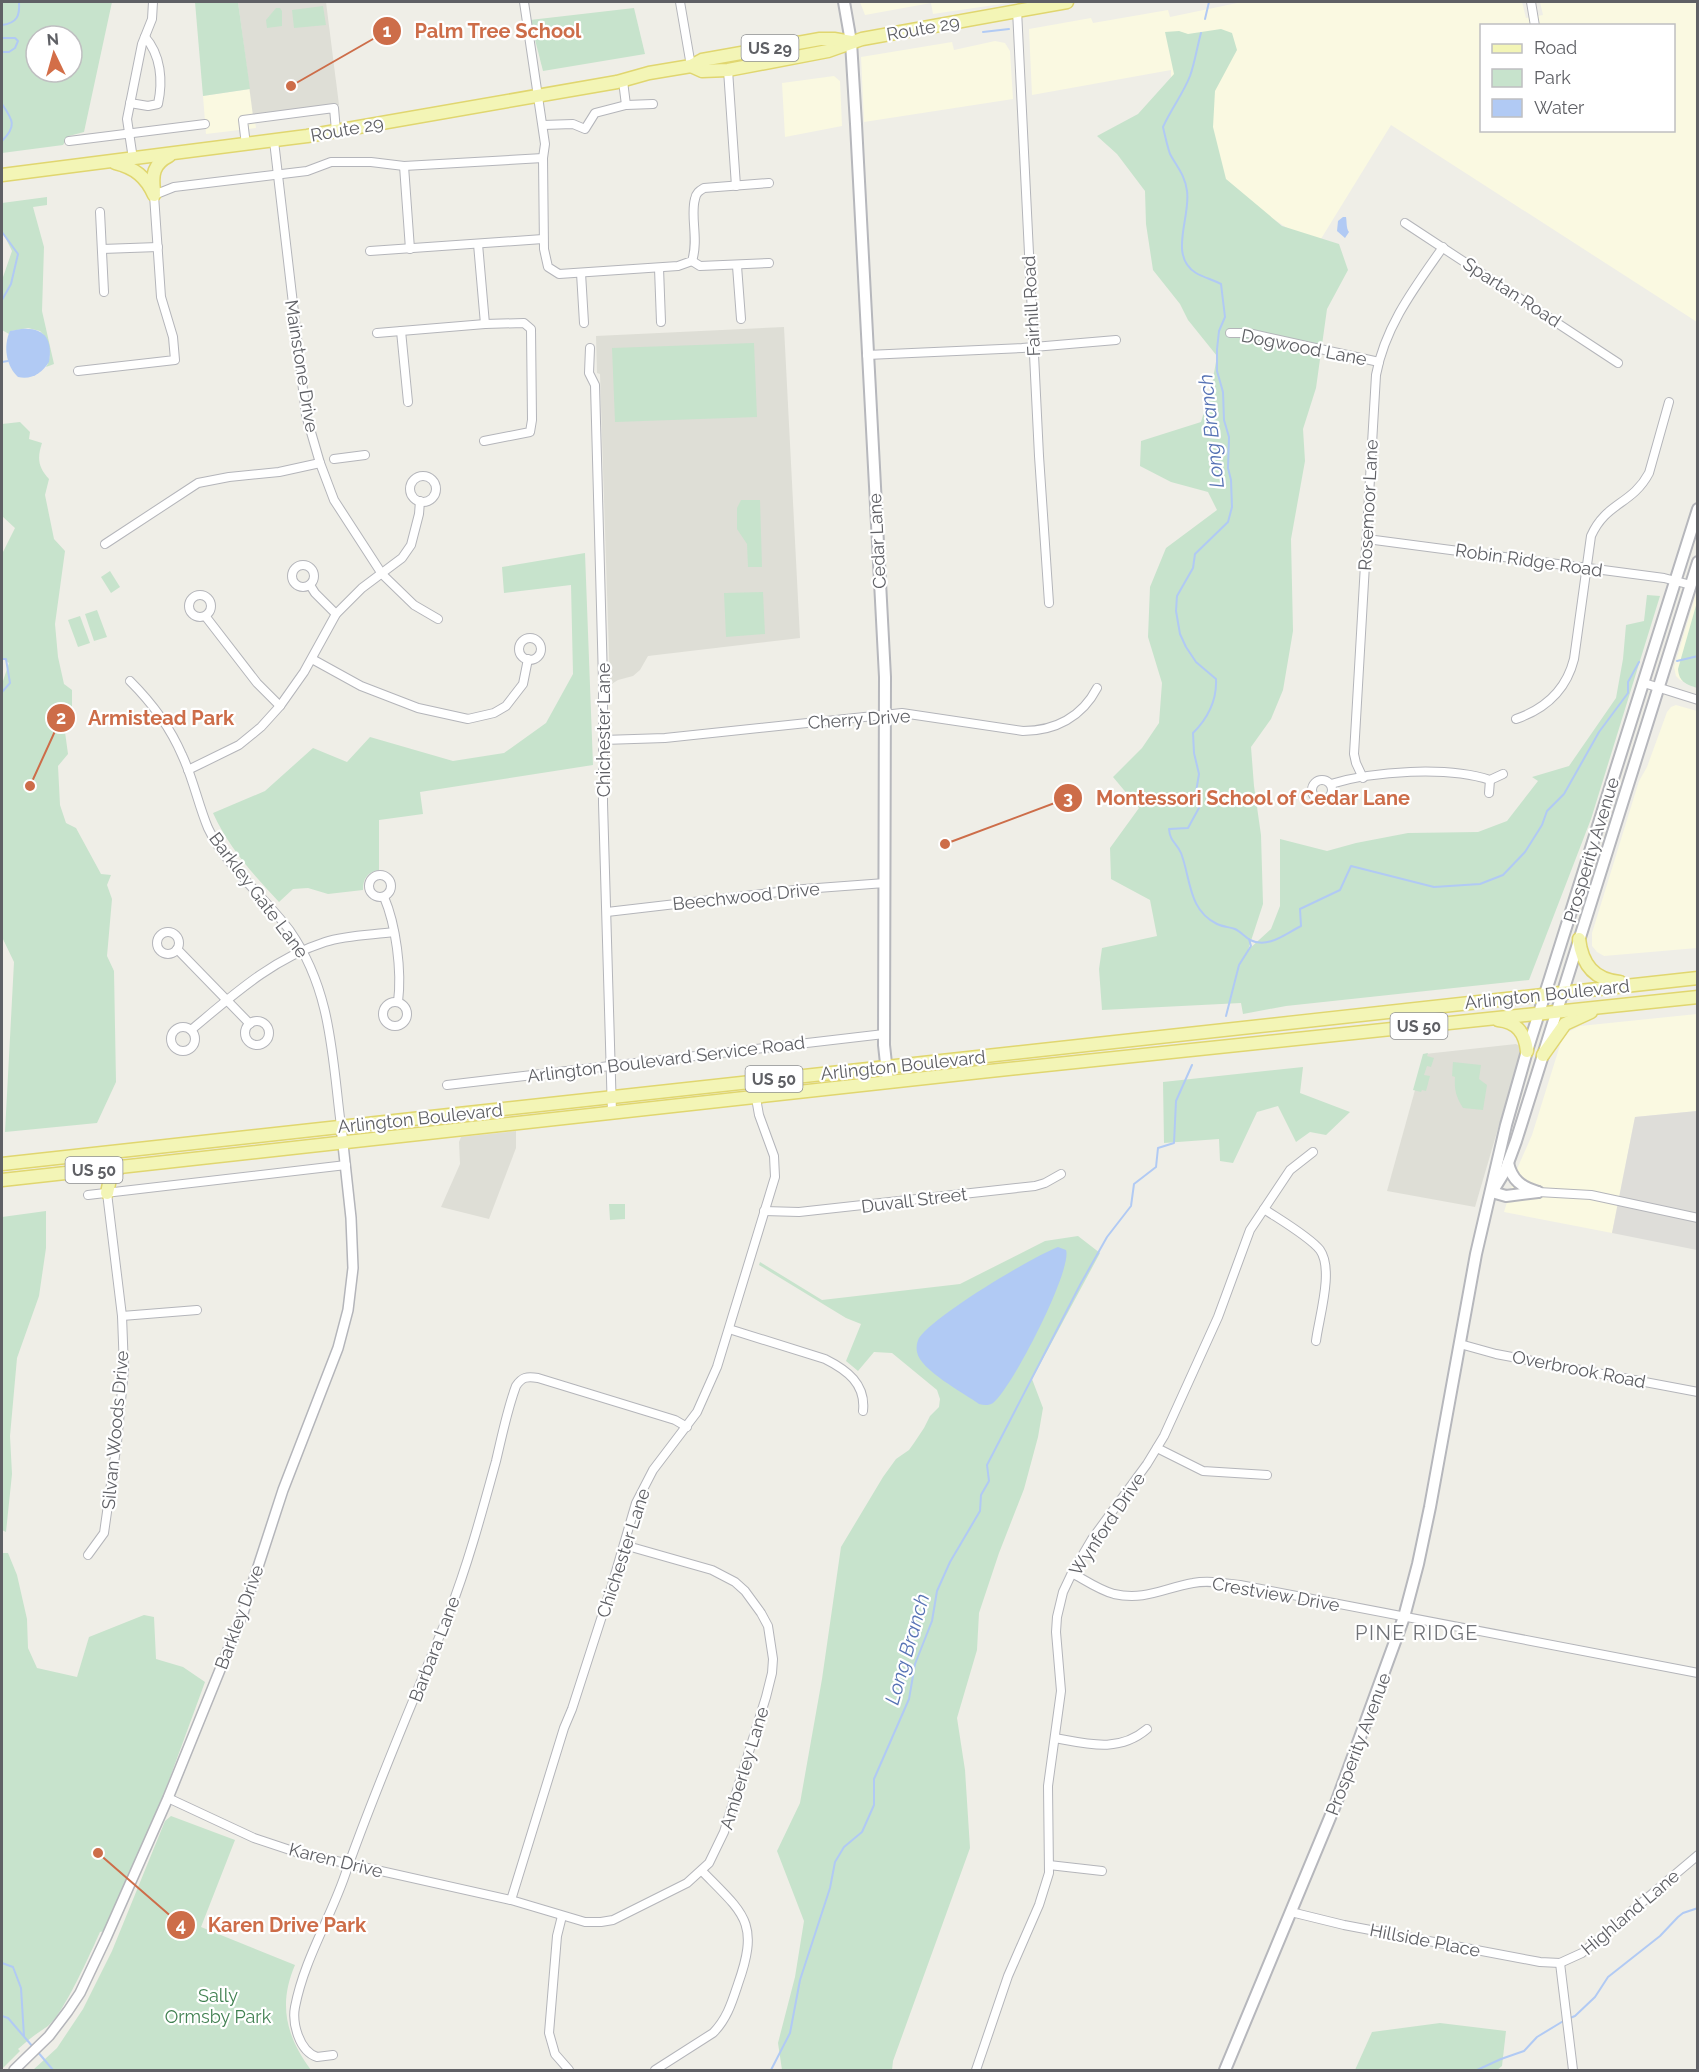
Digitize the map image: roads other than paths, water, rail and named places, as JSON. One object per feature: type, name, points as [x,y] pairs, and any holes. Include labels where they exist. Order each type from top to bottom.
[{"type":"main road","name":"Cedar Lane","points":[[844,2],[850,42],[886,713],[884,1034],[888,1082]]},
{"type":"main road","name":"Route 29","points":[[691,66],[702,71],[728,70],[828,51],[850,42],[1067,2]]},
{"type":"main road","name":"Route 29","points":[[2,175],[273,141],[623,81],[691,66],[702,60],[819,39],[850,42]]},
{"type":"main road","points":[[154,195],[152,177],[155,168],[162,160],[179,153]]},
{"type":"main road","points":[[109,162],[136,171],[154,195]]},
{"type":"main road","name":"Prosperity Avenue","points":[[1225,2070],[1362,1736],[1404,1617],[1418,1564],[1476,1254],[1506,1125],[1527,1051],[1698,509]]},
{"type":"main road","name":"Prosperity Avenue","points":[[1492,1192],[1508,1163],[1698,562]]},
{"type":"main road","points":[[1579,939],[1583,959],[1588,968],[1598,977],[1614,982],[1651,983]]},
{"type":"main road","name":"Arlington Boulevard","points":[[2,1164],[1698,978]]},
{"type":"main road","name":"Arlington Boulevard","points":[[2,1180],[888,1082],[1698,996]]},
{"type":"main road","points":[[1543,1054],[1564,1024],[1609,1006]]},
{"type":"main road","points":[[1482,1019],[1505,1021],[1516,1026],[1523,1034],[1527,1051]]},
{"type":"main road","points":[[1508,1163],[1518,1183],[1538,1192]]},
{"type":"main road","points":[[107,1193],[110,1179],[120,1167]]},
{"type":"main road","points":[[1492,1192],[1506,1196],[1538,1192]]},
{"type":"street","points":[[133,159],[127,119],[145,37],[152,18],[153,2]]},
{"type":"street","points":[[524,2],[545,144],[543,239],[548,267],[559,274],[678,266],[692,261]]},
{"type":"street","points":[[680,2],[691,66]]},
{"type":"street","points":[[1531,2],[1535,24]]},
{"type":"street","name":"Fairhill Road","points":[[1017,10],[1048,603]]},
{"type":"street","points":[[130,104],[148,106],[158,104],[159,62],[154,47],[145,37]]},
{"type":"street","points":[[728,70],[736,186]]},
{"type":"street","points":[[623,81],[627,105]]},
{"type":"street","points":[[543,125],[573,124],[585,129],[595,113],[627,105],[653,104]]},
{"type":"street","points":[[246,145],[243,120],[334,108],[336,131]]},
{"type":"street","points":[[69,141],[206,124]]},
{"type":"street","name":"Mainstone Drive","points":[[273,141],[306,415],[320,463],[334,500],[382,574],[414,605],[438,619]]},
{"type":"street","points":[[78,371],[175,360],[173,338],[161,297],[154,195],[174,187],[311,170],[332,162],[371,162],[404,166],[543,158]]},
{"type":"street","points":[[404,166],[410,249]]},
{"type":"street","points":[[692,261],[695,241],[694,200],[698,192],[704,188],[769,183]]},
{"type":"street","points":[[100,212],[104,292]]},
{"type":"street","name":"Spartan Road","points":[[1405,223],[1618,363]]},
{"type":"street","points":[[370,251],[543,239]]},
{"type":"street","points":[[478,244],[485,324]]},
{"type":"street","points":[[102,249],[158,247]]},
{"type":"street","name":"Rosemoor Lane","points":[[1362,778],[1354,754],[1374,401],[1379,362],[1390,330],[1401,310],[1443,247]]},
{"type":"street","points":[[692,261],[700,266],[769,263]]},
{"type":"street","points":[[737,266],[741,319]]},
{"type":"street","points":[[658,267],[661,322]]},
{"type":"street","points":[[580,273],[584,322]]},
{"type":"street","points":[[377,333],[485,324],[525,323],[531,329],[531,432],[484,441]]},
{"type":"street","points":[[401,331],[408,402]]},
{"type":"street","name":"Dogwood Lane","points":[[1230,333],[1248,333],[1379,362]]},
{"type":"street","points":[[867,355],[1034,347],[1116,340]]},
{"type":"street","name":"Chichester Lane","points":[[590,348],[590,373],[595,386],[612,1113]]},
{"type":"street","points":[[1516,719],[1539,709],[1551,700],[1568,678],[1574,659],[1591,536],[1604,514],[1637,492],[1649,473],[1670,402]]},
{"type":"street","points":[[334,459],[365,455]]},
{"type":"street","points":[[105,544],[198,483],[279,472],[320,463]]},
{"type":"street","points":[[188,770],[237,746],[261,727],[280,706],[312,659],[336,614],[362,588],[402,558],[411,545],[420,501]]},
{"type":"street","name":"Robin Ridge Road","points":[[1367,539],[1676,580],[1691,585]]},
{"type":"street","points":[[310,585],[336,614]]},
{"type":"street","points":[[206,616],[257,683],[280,706]]},
{"type":"street","points":[[312,659],[361,686],[418,708],[468,718],[494,713],[506,706],[523,684],[528,659]]},
{"type":"street","name":"Barkley Gate Lane","points":[[130,681],[146,697],[180,749],[208,827],[217,844],[236,870],[280,918],[303,951],[327,1014],[341,1126]]},
{"type":"street","points":[[1644,683],[1698,700]]},
{"type":"street","name":"Cherry Drive","points":[[603,740],[665,738],[886,713],[916,714],[1023,730],[1047,729],[1070,719],[1088,703],[1097,688]]},
{"type":"street","points":[[1331,784],[1362,778],[1432,771],[1490,780],[1503,774]]},
{"type":"street","points":[[1489,793],[1490,780]]},
{"type":"street","name":"Beechwood Drive","points":[[607,912],[885,883]]},
{"type":"street","points":[[384,897],[391,913],[394,932],[400,991],[398,1002]]},
{"type":"street","points":[[191,1030],[261,973],[303,951],[327,941],[394,932]]},
{"type":"street","points":[[177,949],[250,1024]]},
{"type":"street","name":"Arlington Boulevard Service Road","points":[[447,1085],[884,1034]]},
{"type":"street","name":"Chichester Lane","points":[[511,1900],[642,1488],[660,1460],[687,1427],[717,1367],[775,1177],[774,1156],[755,1097],[753,1081]]},
{"type":"street","name":"Barkley Drive","points":[[14,2070],[49,2037],[80,1993],[168,1798],[243,1613],[283,1490],[344,1328],[353,1268],[353,1237],[341,1126]]},
{"type":"street","name":"Wynford Drive","points":[[976,2070],[1013,1962],[1046,1885],[1049,1866],[1048,1786],[1061,1691],[1056,1632],[1059,1604],[1072,1573],[1092,1539],[1157,1448],[1218,1317],[1250,1230],[1290,1170],[1313,1152]]},
{"type":"street","points":[[88,1195],[346,1165]]},
{"type":"street","name":"Duvall Street","points":[[764,1210],[799,1212],[1035,1186],[1060,1174]]},
{"type":"street","points":[[1538,1192],[1591,1195],[1698,1218]]},
{"type":"street","name":"Silvan Woods Drive","points":[[88,1555],[104,1533],[117,1442],[124,1370],[122,1316],[107,1193]]},
{"type":"street","points":[[1264,1209],[1314,1244],[1324,1258],[1326,1275],[1316,1341]]},
{"type":"street","points":[[122,1316],[197,1310]]},
{"type":"street","points":[[729,1329],[825,1359],[836,1365],[856,1380],[863,1396],[863,1411]]},
{"type":"street","name":"Overbrook Road","points":[[1460,1344],[1496,1354],[1698,1392]]},
{"type":"street","name":"Barbara Lane","points":[[333,2055],[316,2057],[309,2054],[297,2033],[294,2016],[296,2006],[306,1971],[384,1768],[451,1609],[473,1541],[514,1392],[520,1379],[538,1378],[675,1420],[687,1427]]},
{"type":"street","points":[[1157,1448],[1203,1471],[1268,1475]]},
{"type":"street","name":"Amberley Lane","points":[[511,1900],[590,1923],[613,1920],[687,1883],[702,1871],[716,1852],[724,1832],[772,1673],[772,1642],[768,1626],[745,1591],[735,1582],[712,1570],[624,1545]]},
{"type":"street","name":"Crestview Drive","points":[[1072,1573],[1106,1591],[1127,1596],[1152,1595],[1191,1583],[1214,1582],[1698,1673]]},
{"type":"street","points":[[1056,1738],[1108,1746],[1130,1741],[1147,1730]]},
{"type":"street","name":"Karen Drive","points":[[168,1798],[254,1838],[296,1852],[511,1900]]},
{"type":"street","name":"Highland Lane","points":[[1573,2070],[1560,1963],[1582,1953],[1698,1855]]},
{"type":"street","points":[[1049,1866],[1102,1871]]},
{"type":"street","points":[[655,2070],[713,2033],[721,2025],[732,2002],[748,1950],[744,1919],[702,1871]]},
{"type":"street","name":"Hillside Place","points":[[1291,1912],[1344,1925],[1540,1962],[1560,1963]]},
{"type":"street","points":[[562,1916],[556,1946],[549,2033],[555,2054],[569,2070]]},
{"type":"water","points":[[1346,217],[1349,232],[1345,238],[1337,231],[1338,221]]},
{"type":"water","points":[[21,329],[41,332],[50,347],[49,362],[36,375],[28,377],[18,377],[8,362],[7,356],[6,349],[10,331]]},
{"type":"water","points":[[1058,1247],[1066,1250],[1066,1261],[1051,1303],[1026,1354],[1002,1393],[993,1403],[979,1404],[943,1381],[920,1359],[917,1352],[919,1338],[928,1328],[984,1288]]},
{"type":"waterway","points":[[2,25],[11,23],[17,18],[19,2]]},
{"type":"waterway","name":"Long Branch","points":[[1205,19],[1209,2]]},
{"type":"waterway","points":[[983,32],[1009,29]]},
{"type":"waterway","name":"Long Branch","points":[[1201,33],[1190,76],[1163,127],[1170,154],[1183,176],[1187,191],[1182,235],[1183,257],[1196,273],[1221,284],[1225,317],[1219,331],[1217,371],[1223,392],[1224,420],[1229,437],[1228,468],[1232,507],[1228,522],[1195,554],[1193,568],[1177,596],[1176,611],[1180,634],[1186,647],[1196,662],[1216,679],[1215,694],[1210,708],[1193,733],[1194,753],[1199,774],[1196,792],[1200,806],[1188,828],[1169,829],[1181,853],[1192,893],[1201,911],[1217,924],[1235,929],[1250,940],[1263,943],[1270,942],[1301,926],[1300,909],[1340,890],[1351,866],[1434,887],[1480,884],[1503,875],[1525,852],[1542,825],[1547,811],[1564,794],[1599,732],[1628,693],[1628,682],[1639,662]]},
{"type":"waterway","points":[[2,38],[15,38],[18,41],[15,48],[9,52],[2,52]]},
{"type":"waterway","points":[[2,104],[12,123],[10,131],[2,141]]},
{"type":"waterway","points":[[2,232],[18,254],[11,284],[2,300]]},
{"type":"waterway","points":[[2,362],[8,361]]},
{"type":"waterway","points":[[1677,661],[1698,656]]},
{"type":"waterway","points":[[2,659],[6,659],[10,683],[2,692]]},
{"type":"waterway","points":[[1226,1016],[1239,965],[1251,946],[1249,939]]},
{"type":"waterway","name":"Long Branch","points":[[771,2070],[790,2033],[800,1980],[830,1888],[835,1862],[844,1847],[862,1832],[874,1805],[874,1779],[909,1699],[915,1664],[932,1621],[937,1591],[950,1562],[980,1511],[981,1495],[989,1481],[987,1465],[1080,1285],[1107,1237],[1131,1206],[1134,1184],[1156,1167],[1158,1148],[1174,1143],[1176,1101],[1192,1065]]},
{"type":"waterway","points":[[1570,2018],[1595,1997],[1608,1977],[1660,1936],[1683,1913],[1698,1908]]},
{"type":"waterway","points":[[2,1963],[13,1967],[21,1988],[24,2036]]},
{"type":"waterway","points":[[2,2016],[8,2018],[33,2047]]},
{"type":"waterway","points":[[1477,2070],[1524,2051],[1537,2037],[1565,2020]]},
{"type":"waterway","points":[[37,2051],[53,2070]]},
{"type":"place","name":"Palm Tree School","points":[[291,86]]},
{"type":"place","name":"Armistead Park","points":[[30,786]]},
{"type":"place","name":"Montessori School of Cedar Lane","points":[[945,844]]},
{"type":"place","name":"Karen Drive Park","points":[[98,1853]]},
{"type":"district","name":"PINE RIDGE","points":[[1417,1633]]},
{"type":"park label","name":"Sally Ormsby Park","points":[[218,2005]]}]
